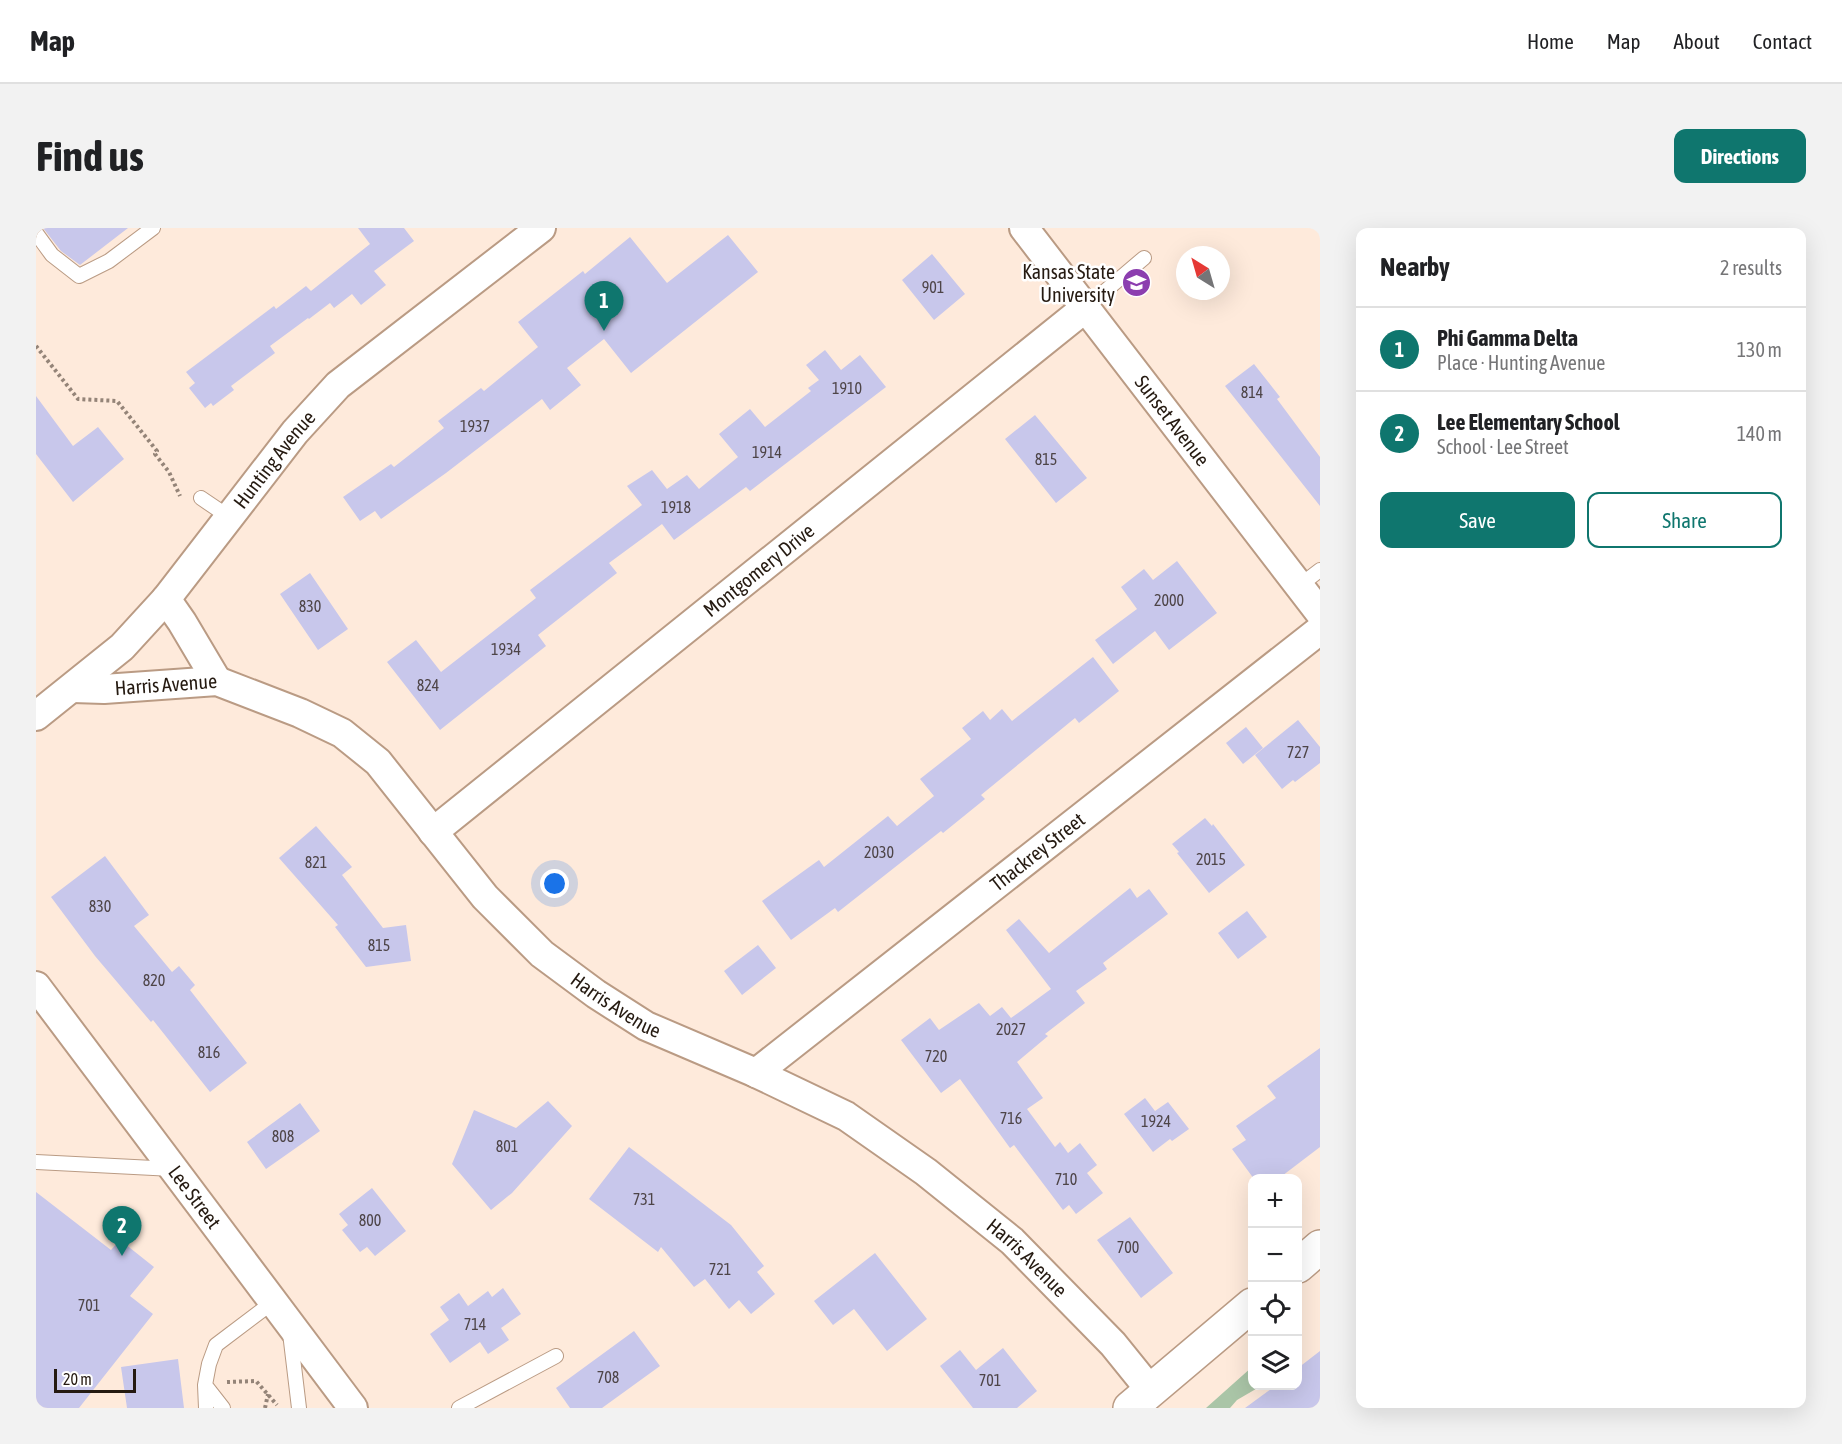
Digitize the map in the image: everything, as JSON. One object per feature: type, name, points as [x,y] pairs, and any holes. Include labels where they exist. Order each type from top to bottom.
[{"type":"main road","points":[[1141,1400],[1248,1308]]},
{"type":"street","name":"Hunting Avenue","points":[[36,716],[122,647],[166,599],[294,432],[338,385],[540,228]]},
{"type":"street","name":"Sunset Avenue","points":[[1024,228],[1084,309],[1309,578],[1320,613]]},
{"type":"street","name":"Montgomery Drive","points":[[433,832],[1084,309]]},
{"type":"street","points":[[166,599],[217,681]]},
{"type":"street","name":"Thackrey Street","points":[[756,1073],[1320,630]]},
{"type":"street","name":"Harris Avenue","points":[[73,688],[104,689],[217,681],[300,712],[342,733],[378,762],[485,897],[542,954],[596,994],[646,1026],[756,1073],[846,1116],[927,1173],[1011,1241],[1113,1344],[1141,1400]]},
{"type":"street","name":"Lee Street","points":[[36,986],[353,1408]]},
{"type":"lane","points":[[36,232],[52,255],[79,276],[109,261],[153,228]]},
{"type":"lane","points":[[1084,309],[1144,258]]},
{"type":"lane","points":[[201,498],[229,517]]},
{"type":"lane","points":[[36,1162],[173,1169]]},
{"type":"lane","points":[[207,1408],[205,1385],[216,1345],[273,1302]]},
{"type":"lane","points":[[290,1325],[298,1408]]},
{"type":"lane","points":[[459,1408],[556,1356]]},
{"type":"lane","points":[[205,1385],[223,1408]]},
{"type":"path","points":[[36,346],[78,399],[117,401],[157,451],[155,454],[169,472],[180,497]]},
{"type":"path","points":[[205,1385],[240,1380],[256,1381],[279,1408]]},
{"type":"path","points":[[265,1408],[269,1394]]},
{"type":"green space","points":[[1248,1371],[1248,1390],[1254,1390],[1237,1400],[1230,1408],[1206,1408]]},
{"type":"building","points":[[43,228],[128,228],[80,265],[61,251]]},
{"type":"building","points":[[358,228],[404,228],[414,241],[374,271],[386,285],[361,305],[352,294],[334,308],[330,303],[270,346],[275,353],[231,386],[234,390],[213,406],[211,403],[205,408],[189,388],[195,383],[186,372],[274,306],[276,309],[306,286],[311,291],[370,244]]},
{"type":"building","points":[[728,235],[758,272],[631,373],[604,339],[567,368],[581,385],[550,410],[542,399],[446,473],[381,519],[375,511],[360,521],[343,497],[391,464],[394,467],[444,428],[438,421],[481,388],[484,391],[538,347],[518,322],[583,271],[585,274],[630,237],[667,283]]},
{"type":"building","points":[[932,254],[965,294],[934,320],[902,280]]},
{"type":"building","points":[[825,350],[841,370],[860,355],[886,387],[750,491],[746,487],[674,540],[662,524],[609,563],[617,573],[538,635],[546,646],[440,730],[387,662],[416,640],[441,672],[536,598],[530,590],[642,505],[627,486],[652,470],[667,489],[687,475],[699,489],[738,457],[719,434],[750,409],[765,427],[811,391],[808,388],[819,380],[806,365]]},
{"type":"building","points":[[1254,364],[1280,397],[1277,399],[1320,457],[1320,506],[1225,386]]},
{"type":"building","points":[[36,396],[73,446],[98,427],[124,459],[73,502],[36,454]]},
{"type":"building","points":[[1035,415],[1087,478],[1056,503],[1005,439]]},
{"type":"building","points":[[1177,561],[1217,613],[1169,650],[1155,631],[1113,664],[1095,640],[1137,609],[1121,587],[1144,569],[1153,580]]},
{"type":"building","points":[[310,573],[348,629],[318,650],[280,594]]},
{"type":"building","points":[[1093,657],[1119,691],[1079,723],[1075,718],[981,795],[985,799],[943,833],[941,831],[838,912],[835,908],[791,940],[762,901],[819,860],[824,867],[888,816],[897,826],[934,796],[920,779],[971,739],[962,728],[983,711],[990,720],[1002,709],[1012,721]]},
{"type":"building","points":[[1298,720],[1320,747],[1320,763],[1282,789],[1255,755]]},
{"type":"building","points":[[1246,727],[1263,748],[1243,764],[1226,743]]},
{"type":"building","points":[[1205,818],[1212,826],[1213,824],[1245,865],[1209,893],[1172,844]]},
{"type":"building","points":[[316,826],[352,867],[342,875],[383,928],[406,925],[411,961],[366,967],[335,927],[338,925],[279,858]]},
{"type":"building","points":[[105,856],[149,915],[134,926],[172,972],[179,966],[195,985],[190,990],[247,1063],[210,1092],[153,1020],[151,1022],[95,956],[51,897]]},
{"type":"building","points":[[1130,888],[1137,898],[1149,889],[1168,914],[1103,963],[1107,969],[1076,991],[1085,1003],[1045,1034],[1048,1036],[1017,1062],[1043,1098],[1027,1109],[1055,1147],[1060,1142],[1068,1153],[1080,1143],[1097,1165],[1087,1173],[1103,1193],[1076,1214],[1069,1205],[1063,1210],[1014,1145],[1010,1148],[960,1079],[941,1093],[901,1040],[930,1018],[939,1030],[979,1003],[990,1016],[1002,1007],[1011,1018],[1051,989],[1006,930],[1019,919],[1049,953]]},
{"type":"building","points":[[1247,911],[1267,937],[1238,959],[1218,933]]},
{"type":"building","points":[[758,945],[776,968],[742,995],[724,971]]},
{"type":"building","points":[[1320,1048],[1320,1147],[1285,1174],[1250,1174],[1232,1149],[1246,1140],[1236,1126],[1276,1098],[1267,1086]]},
{"type":"building","points":[[1145,1098],[1155,1111],[1168,1102],[1189,1129],[1172,1141],[1170,1139],[1153,1152],[1124,1114]]},
{"type":"building","points":[[548,1101],[572,1126],[512,1193],[491,1210],[452,1164],[474,1110],[516,1128]]},
{"type":"building","points":[[300,1103],[320,1131],[266,1169],[247,1142]]},
{"type":"building","points":[[629,1147],[731,1225],[764,1266],[757,1272],[775,1294],[751,1314],[739,1300],[729,1309],[705,1279],[694,1287],[661,1247],[658,1252],[589,1199]]},
{"type":"building","points":[[372,1188],[406,1231],[375,1256],[367,1247],[360,1252],[342,1230],[348,1225],[339,1214]]},
{"type":"building","points":[[36,1192],[111,1250],[120,1240],[154,1267],[130,1296],[153,1314],[79,1408],[36,1408]]},
{"type":"building","points":[[1130,1217],[1173,1273],[1141,1298],[1097,1240]]},
{"type":"building","points":[[875,1253],[927,1319],[887,1351],[854,1309],[833,1325],[814,1301]]},
{"type":"building","points":[[503,1288],[521,1314],[501,1328],[509,1340],[488,1354],[480,1342],[450,1363],[430,1334],[449,1320],[440,1307],[459,1293],[468,1306],[488,1291],[492,1297]]},
{"type":"building","points":[[634,1331],[660,1366],[602,1408],[570,1408],[556,1388]]},
{"type":"building","points":[[1003,1348],[1037,1391],[1017,1408],[973,1408],[940,1366],[960,1350],[976,1370]]},
{"type":"building","points":[[1320,1351],[1320,1408],[1245,1408],[1270,1390],[1302,1390],[1302,1365]]},
{"type":"building","points":[[178,1359],[184,1408],[127,1408],[121,1367]]},
{"type":"place","name":"Kansas State University","points":[[1136,283]]},
{"type":"place","name":"Phi Gamma Delta","points":[[604,331]]},
{"type":"place","name":"Lee Elementary School","points":[[122,1256]]}]
